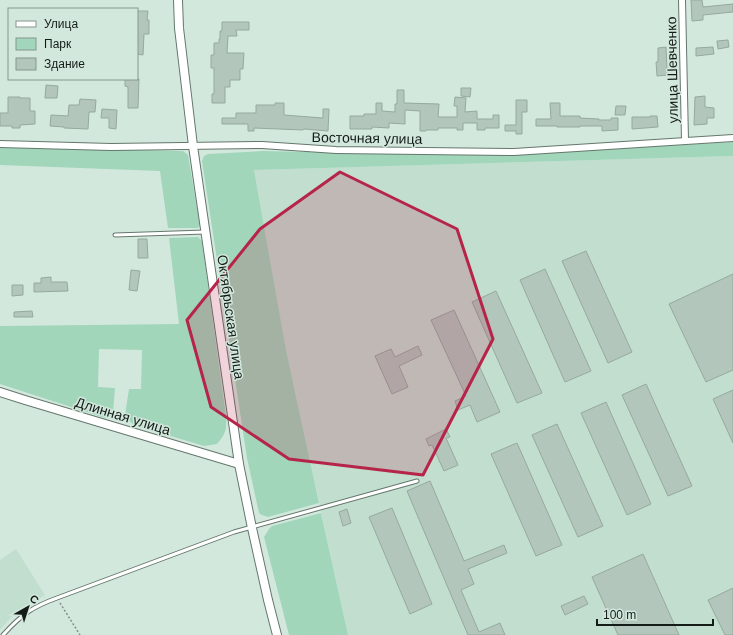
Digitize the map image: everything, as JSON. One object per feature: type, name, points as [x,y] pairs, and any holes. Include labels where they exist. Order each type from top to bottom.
[{"type":"street","name":"Октябрьская улица","points":[[178,0],[179,28],[193,146],[240,464],[252,528],[277,635]]},
{"type":"street","name":"улица Шевченко","points":[[682,0],[685,140]]},
{"type":"street","name":"Восточная улица","points":[[0,144],[111,148],[262,145],[336,150],[514,152],[733,138]]},
{"type":"street","name":"Длинная улица","points":[[0,392],[240,464]]},
{"type":"lane","points":[[115,235],[205,232]]},
{"type":"lane","points":[[3,635],[26,612],[40,604],[234,532],[417,481]]},
{"type":"path","points":[[57,598],[80,635]]},
{"type":"highlighted area","points":[[340,172],[457,229],[493,339],[423,475],[289,459],[211,407],[187,320],[260,229]]},
{"type":"shaded area","points":[[733,156],[733,635],[348,635],[286,350],[254,170]]},
{"type":"shaded area","points":[[16,549],[45,595],[13,615],[0,630],[0,560]]},
{"type":"green space","points":[[733,142],[733,156],[254,170],[286,350],[319,503],[268,517],[259,513],[247,458],[202,161],[204,156],[208,154],[263,151],[511,154]]},
{"type":"green space","points":[[0,147],[183,151],[188,155],[200,226],[197,228],[168,228],[160,171],[0,165]]},
{"type":"green space","points":[[198,237],[202,241],[226,416],[225,431],[217,444],[204,446],[134,425],[127,419],[125,415],[129,389],[141,389],[142,350],[99,349],[98,387],[115,388],[113,413],[110,417],[105,418],[0,384],[0,326],[179,324],[169,238]]},
{"type":"green space","points":[[321,513],[348,635],[289,635],[264,537],[272,526]]},
{"type":"building","points":[[691,0],[702,0],[703,7],[733,4],[733,12],[703,15],[703,20],[692,21]]},
{"type":"building","points":[[138,11],[148,11],[147,20],[149,20],[149,34],[144,34],[143,55],[138,54]]},
{"type":"building","points":[[222,22],[249,22],[249,30],[236,30],[237,36],[228,36],[227,53],[244,53],[243,69],[240,69],[240,80],[230,80],[230,87],[225,87],[225,103],[212,103],[212,94],[214,94],[214,68],[211,68],[211,55],[214,55],[214,43],[219,43],[220,31],[222,31]]},
{"type":"building","points":[[728,40],[729,47],[718,49],[717,41]]},
{"type":"building","points":[[666,47],[668,75],[657,76],[656,62],[658,62],[658,48]]},
{"type":"building","points":[[713,47],[714,54],[696,56],[696,48]]},
{"type":"building","points":[[139,79],[138,108],[128,108],[128,87],[125,86],[125,80]]},
{"type":"building","points":[[46,85],[58,86],[57,98],[45,98]]},
{"type":"building","points":[[461,88],[471,88],[470,97],[461,96]]},
{"type":"building","points":[[397,90],[404,90],[404,103],[439,104],[438,117],[457,117],[457,106],[454,106],[455,97],[466,98],[465,112],[477,111],[477,119],[493,119],[493,115],[499,115],[499,128],[485,128],[485,130],[477,130],[477,123],[463,123],[463,130],[457,130],[457,128],[438,128],[438,130],[420,131],[420,111],[405,110],[405,124],[389,123],[389,128],[372,127],[372,129],[350,129],[350,116],[376,114],[376,103],[382,103],[382,111],[395,112],[395,104],[397,104]]},
{"type":"building","points":[[705,96],[705,107],[714,108],[714,118],[707,118],[707,124],[694,125],[695,97]]},
{"type":"building","points":[[8,97],[30,98],[30,111],[35,111],[35,124],[20,125],[20,128],[0,126],[0,113],[8,113]]},
{"type":"building","points":[[80,99],[96,100],[95,112],[89,112],[88,129],[50,126],[51,115],[68,116],[69,105],[79,105]]},
{"type":"building","points":[[516,100],[527,100],[527,112],[522,112],[522,134],[516,134],[516,131],[505,131],[505,125],[516,125]]},
{"type":"building","points":[[275,103],[284,103],[284,115],[323,118],[323,109],[329,109],[328,131],[254,128],[254,131],[248,131],[248,124],[222,124],[222,118],[236,118],[236,113],[256,113],[256,105],[275,105]]},
{"type":"building","points":[[550,103],[560,103],[560,116],[580,116],[580,118],[599,120],[611,120],[611,118],[618,118],[618,130],[602,131],[602,126],[536,126],[536,119],[551,119]]},
{"type":"building","points":[[616,106],[626,106],[625,115],[615,115]]},
{"type":"building","points":[[102,109],[117,110],[116,129],[109,128],[109,118],[101,118]]},
{"type":"building","points":[[657,116],[658,127],[632,129],[632,117]]},
{"type":"building","points":[[138,239],[147,239],[148,258],[138,258]]},
{"type":"building","points":[[586,251],[632,352],[608,363],[562,261]]},
{"type":"building","points":[[545,269],[591,371],[565,382],[520,280]]},
{"type":"building","points":[[131,270],[140,271],[137,291],[129,290]]},
{"type":"building","points":[[733,274],[733,370],[706,382],[669,304]]},
{"type":"building","points":[[51,277],[51,282],[67,282],[68,291],[34,292],[34,283],[41,283],[41,278]]},
{"type":"building","points":[[12,285],[23,285],[23,295],[12,296]]},
{"type":"building","points":[[496,291],[542,393],[517,403],[472,302]]},
{"type":"building","points":[[454,310],[500,412],[477,422],[470,405],[458,410],[455,401],[466,396],[431,320]]},
{"type":"building","points":[[32,311],[33,317],[14,317],[14,312]]},
{"type":"building","points":[[418,346],[422,355],[399,366],[408,387],[392,394],[375,356],[391,349],[395,357]]},
{"type":"building","points":[[646,384],[692,486],[668,496],[622,395]]},
{"type":"building","points":[[733,390],[733,443],[713,399]]},
{"type":"building","points":[[606,402],[651,504],[627,515],[581,413]]},
{"type":"building","points":[[557,424],[603,526],[578,537],[532,435]]},
{"type":"building","points":[[446,429],[450,437],[446,438],[458,465],[444,471],[432,445],[429,446],[426,439]]},
{"type":"building","points":[[517,443],[562,545],[536,556],[491,454]]},
{"type":"building","points":[[430,481],[464,561],[504,545],[507,553],[468,569],[474,584],[461,590],[479,632],[500,623],[505,635],[468,635],[407,491]]},
{"type":"building","points":[[392,508],[432,604],[410,614],[369,517]]},
{"type":"building","points":[[347,509],[351,523],[343,526],[339,512]]},
{"type":"building","points":[[643,554],[679,635],[618,635],[592,577]]},
{"type":"building","points":[[733,588],[733,635],[725,635],[708,600]]},
{"type":"building","points":[[584,596],[588,604],[565,615],[561,606]]}]
